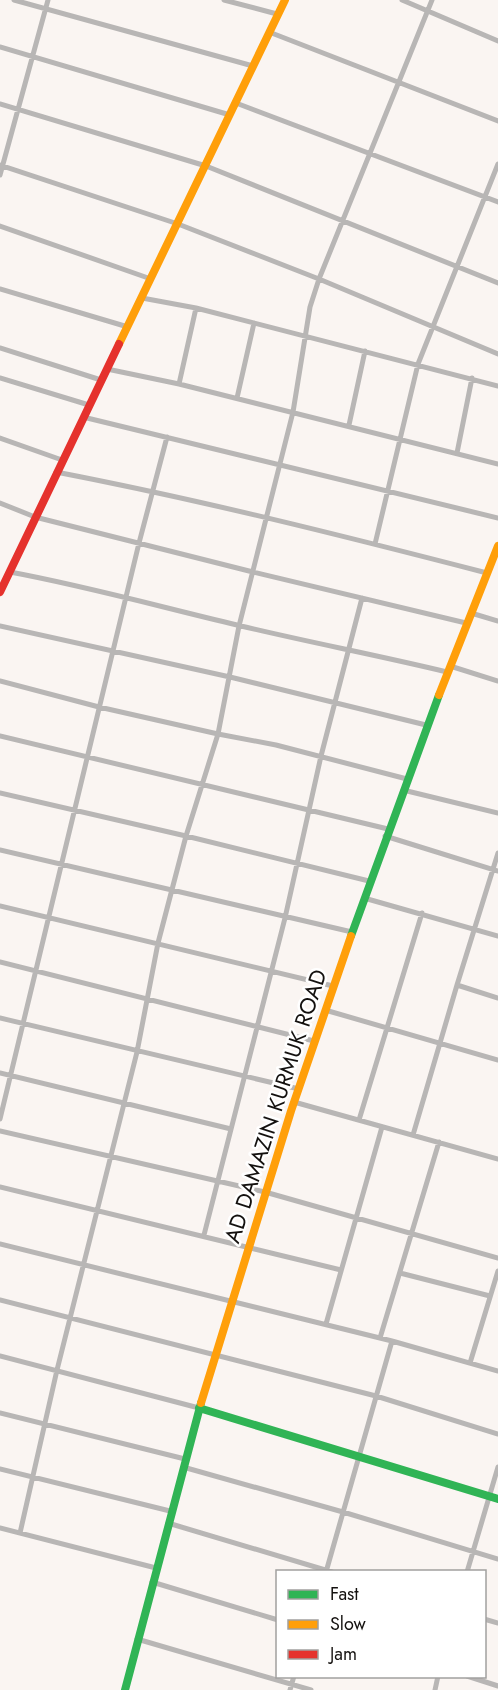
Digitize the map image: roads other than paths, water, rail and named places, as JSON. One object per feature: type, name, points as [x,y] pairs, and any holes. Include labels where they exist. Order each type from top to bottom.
[{"type":"main road","points":[[1,587],[285,0]]},
{"type":"main road","name":"AD DAMAZIN KURMUK ROAD","points":[[124,1690],[199,1408],[294,1102],[369,881],[426,725],[498,546]]},
{"type":"main road","points":[[199,1408],[498,1499]]},
{"type":"street","points":[[14,0],[253,66]]},
{"type":"street","points":[[0,175],[48,0]]},
{"type":"street","points":[[224,0],[277,14]]},
{"type":"street","points":[[402,0],[498,42]]},
{"type":"street","points":[[20,1533],[57,1370],[137,1052],[171,889],[218,734],[239,626],[293,412],[310,307],[318,279],[432,0]]},
{"type":"street","points":[[269,32],[498,121]]},
{"type":"street","points":[[0,47],[34,55],[230,115]]},
{"type":"street","points":[[0,104],[206,166],[498,283]]},
{"type":"street","points":[[236,104],[498,202]]},
{"type":"street","points":[[375,544],[418,364],[498,164]]},
{"type":"street","points":[[1,165],[178,224],[498,354]]},
{"type":"street","points":[[0,226],[151,279]]},
{"type":"street","points":[[0,289],[128,327]]},
{"type":"street","points":[[142,298],[196,308],[498,386]]},
{"type":"street","points":[[180,384],[196,308]]},
{"type":"street","points":[[237,398],[254,323]]},
{"type":"street","points":[[0,348],[101,380]]},
{"type":"street","points":[[349,425],[365,351]]},
{"type":"street","points":[[107,369],[180,384],[349,425],[498,464]]},
{"type":"street","points":[[0,378],[89,405]]},
{"type":"street","points":[[458,453],[472,378]]},
{"type":"street","points":[[83,417],[498,518]]},
{"type":"street","points":[[0,1119],[139,543],[167,437]]},
{"type":"street","points":[[0,438],[62,460]]},
{"type":"street","points":[[56,472],[154,491],[266,517],[487,573]]},
{"type":"street","points":[[0,503],[35,517],[466,623]]},
{"type":"street","points":[[10,572],[69,583],[239,626],[498,681]]},
{"type":"street","points":[[204,1235],[285,918],[321,756],[362,598]]},
{"type":"street","points":[[470,613],[498,621]]},
{"type":"street","points":[[0,627],[230,677],[426,725]]},
{"type":"street","points":[[0,681],[99,707],[276,745],[407,779]]},
{"type":"street","points":[[0,736],[310,810],[496,870]]},
{"type":"street","points":[[403,790],[498,813]]},
{"type":"street","points":[[0,795],[186,836],[369,881]]},
{"type":"street","points":[[0,850],[352,932]]},
{"type":"street","points":[[413,1135],[474,929],[496,870],[498,854]]},
{"type":"street","points":[[364,898],[498,936]]},
{"type":"street","points":[[0,906],[333,986]]},
{"type":"street","points":[[359,1120],[422,913]]},
{"type":"street","points":[[0,962],[314,1041]]},
{"type":"street","points":[[457,985],[498,998]]},
{"type":"street","points":[[325,1010],[498,1060]]},
{"type":"street","points":[[0,1018],[299,1089]]},
{"type":"street","points":[[0,1073],[231,1129]]},
{"type":"street","points":[[294,1102],[498,1159]]},
{"type":"street","points":[[326,1324],[382,1127]]},
{"type":"street","points":[[0,1131],[265,1192],[498,1258]]},
{"type":"street","points":[[380,1338],[439,1142]]},
{"type":"street","points":[[0,1187],[341,1270]]},
{"type":"street","points":[[0,1244],[326,1324],[498,1371]]},
{"type":"street","points":[[470,1363],[498,1271]]},
{"type":"street","points":[[400,1273],[490,1296]]},
{"type":"street","points":[[0,1300],[376,1396],[498,1434]]},
{"type":"street","points":[[328,1570],[392,1341]]},
{"type":"street","points":[[0,1356],[199,1408]]},
{"type":"street","points":[[0,1413],[184,1463],[498,1559]]},
{"type":"street","points":[[468,1570],[498,1467]]},
{"type":"street","points":[[0,1469],[170,1511]]},
{"type":"street","points":[[167,1522],[325,1570]]},
{"type":"street","points":[[0,1528],[156,1568]]},
{"type":"street","points":[[152,1582],[276,1619]]},
{"type":"street","points":[[137,1639],[291,1687],[311,1690]]},
{"type":"street","points":[[470,1678],[498,1686]]}]
